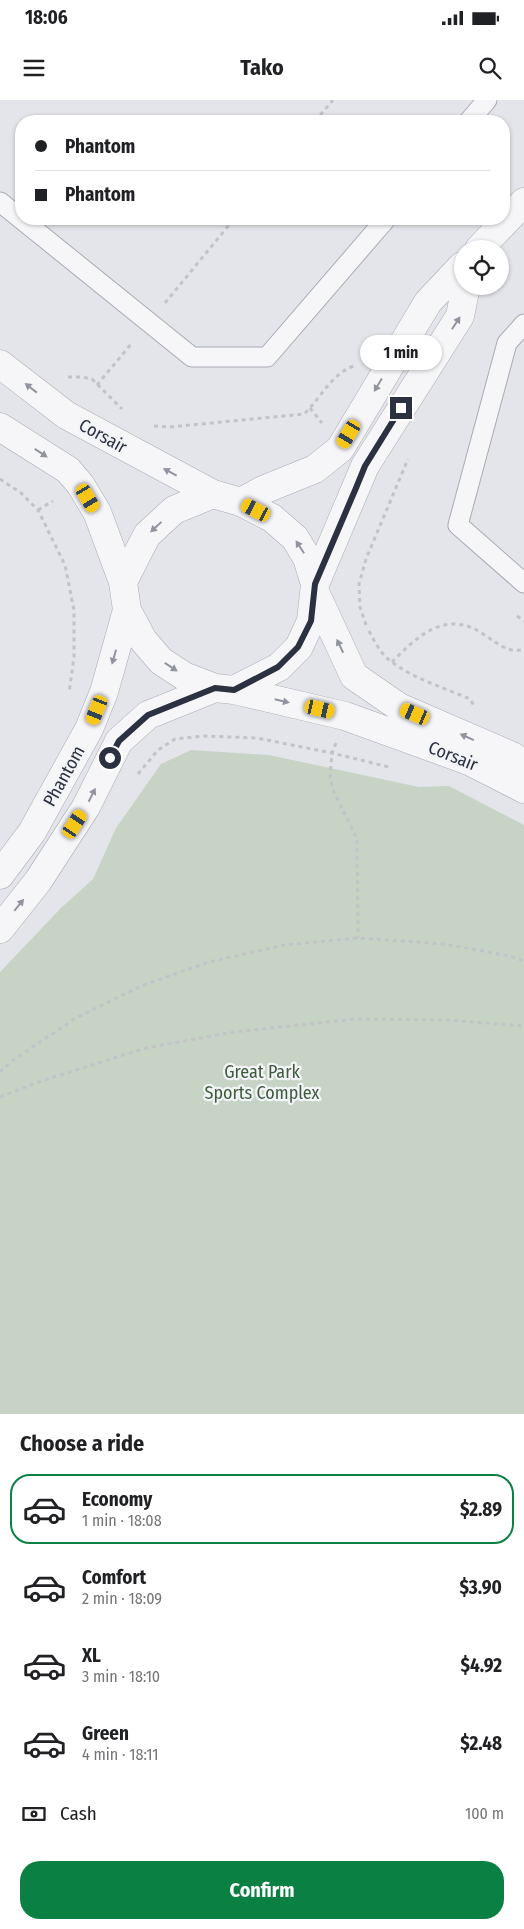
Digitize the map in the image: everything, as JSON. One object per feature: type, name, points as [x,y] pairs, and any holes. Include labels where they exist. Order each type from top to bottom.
[{"type":"street","points":[[510,216],[524,202]]},
{"type":"street","points":[[487,240],[501,225]]},
{"type":"street","points":[[241,502],[263,490],[314,469],[340,449],[428,302],[454,274]]},
{"type":"street","points":[[315,588],[365,466],[460,316],[464,295]]},
{"type":"street","name":"Corsair","points":[[0,364],[66,415],[213,494],[241,502],[272,518],[294,538],[307,558],[315,588],[354,676],[399,707],[512,756],[524,764]]},
{"type":"street","points":[[0,427],[68,470],[80,484],[97,512],[123,582],[127,610]]},
{"type":"street","points":[[123,582],[147,535],[174,510],[213,494]]},
{"type":"street","name":"Phantom","points":[[0,929],[38,881],[86,807],[119,741],[148,715],[224,689],[278,667],[298,647],[311,621],[315,588]]},
{"type":"street","name":"Corsair","points":[[127,610],[143,640],[162,661],[184,676],[224,689],[337,713],[469,761],[524,789]]},
{"type":"street","name":"Phantom","points":[[0,875],[32,832],[89,729],[104,692],[127,610]]},
{"type":"lane","points":[[474,115],[487,100]]},
{"type":"lane","points":[[0,202],[15,214]]},
{"type":"lane","points":[[28,225],[192,357],[267,357],[381,225]]},
{"type":"lane","points":[[524,324],[507,343],[458,525],[524,584]]},
{"type":"path","points":[[320,115],[333,100]]},
{"type":"path","points":[[92,380],[128,414]]},
{"type":"path","points":[[151,426],[170,427],[291,416],[304,414],[310,408]]},
{"type":"path","points":[[392,662],[382,652],[368,628],[360,607],[359,584],[366,559],[410,454]]},
{"type":"path","points":[[0,479],[21,493],[38,510],[65,565],[74,610],[74,657],[69,694]]},
{"type":"path","points":[[517,616],[524,621]]},
{"type":"path","points":[[385,667],[410,644],[432,628],[452,623],[475,629],[502,647],[518,651],[524,649]]},
{"type":"path","points":[[135,780],[158,750],[175,739],[203,736],[257,738],[332,752]]},
{"type":"path","points":[[338,738],[332,752],[330,776],[334,792],[357,839],[358,938]]},
{"type":"path","points":[[0,1072],[12,1061],[76,1018],[141,986],[209,962],[284,945],[358,938],[445,944],[508,956],[524,961]]},
{"type":"path","points":[[0,1097],[69,1072],[146,1048],[234,1032],[355,1019],[447,1020],[524,1026]]},
{"type":"green space","name":"Great Park Sports Complex","points":[[191,750],[269,755],[419,787],[449,786],[524,825],[524,1414],[0,1414],[0,972],[61,908],[93,879],[116,828],[161,764]]},
{"type":"route","points":[[110,758],[119,741],[148,715],[215,688],[234,690],[278,667],[298,647],[311,621],[315,584],[365,466],[401,408]]}]
